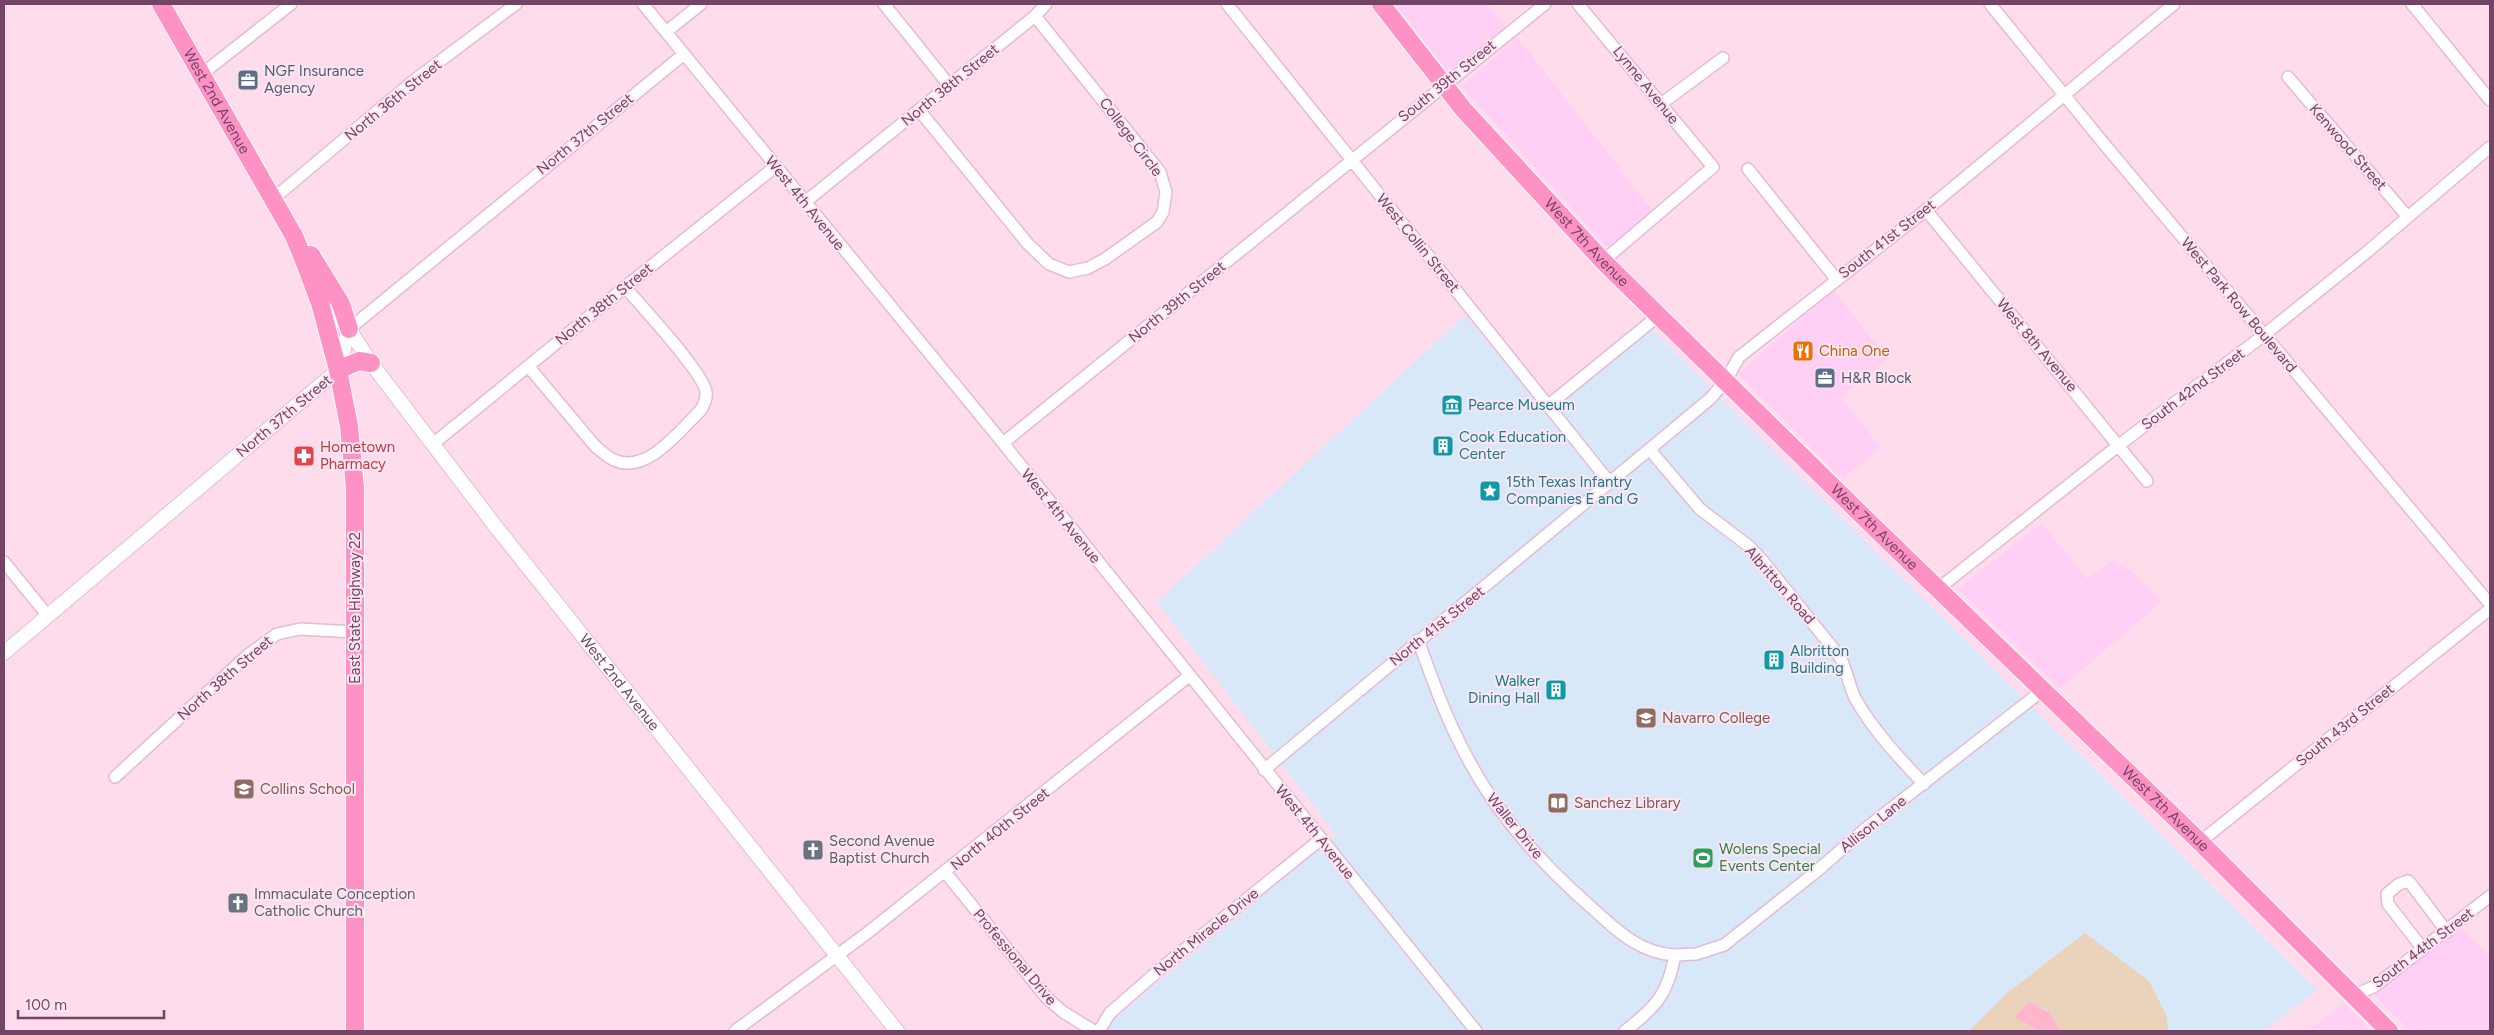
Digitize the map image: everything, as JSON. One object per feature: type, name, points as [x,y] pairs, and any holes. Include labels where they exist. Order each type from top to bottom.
[{"type":"main road","name":"West 2nd Avenue","points":[[160,4],[273,199]]},
{"type":"main road","name":"West 7th Avenue","points":[[1381,4],[1443,84],[1504,155],[1603,260],[1938,589],[2200,842],[2389,1031]]},
{"type":"main road","name":"East State Highway 22","points":[[273,199],[294,236],[320,303],[338,370],[350,426],[355,488],[355,1031]]},
{"type":"main road","points":[[294,236],[306,247],[341,304],[349,329]]},
{"type":"main road","points":[[338,370],[359,361],[371,363]]},
{"type":"street","points":[[202,74],[291,4]]},
{"type":"street","name":"North 36th Street","points":[[273,199],[412,82],[516,4]]},
{"type":"street","name":"West 4th Avenue","points":[[643,4],[1002,443],[1476,1031]]},
{"type":"street","points":[[666,32],[701,4]]},
{"type":"street","points":[[884,4],[949,85]]},
{"type":"street","name":"North 38th Street","points":[[805,202],[1035,16],[1046,4]]},
{"type":"street","name":"West Collin Street","points":[[1227,4],[1351,160],[1550,404],[1610,483]]},
{"type":"street","name":"South 39th Street","points":[[1351,160],[1544,4]]},
{"type":"street","name":"Lynne Avenue","points":[[1578,4],[1712,167],[1603,260]]},
{"type":"street","name":"West Park Row Boulevard","points":[[1990,4],[2490,604]]},
{"type":"street","name":"South 41st Street","points":[[1610,483],[1711,398],[1726,380],[1739,357],[1926,210],[2174,4]]},
{"type":"street","points":[[2412,4],[2490,100]]},
{"type":"street","name":"College Circle","points":[[919,110],[1028,244],[1049,264],[1069,272],[1088,268],[1150,229],[1163,212],[1166,192],[1160,172],[1035,16]]},
{"type":"street","name":"North 37th Street","points":[[4,653],[338,370],[349,329],[684,54]]},
{"type":"street","points":[[1661,104],[1723,58]]},
{"type":"street","name":"Kenwood Street","points":[[2288,78],[2408,216]]},
{"type":"street","name":"South 42nd Street","points":[[1938,589],[2120,445],[2264,335],[2367,252],[2490,147]]},
{"type":"street","name":"North 39th Street","points":[[1002,443],[1351,160]]},
{"type":"street","name":"North 38th Street","points":[[433,444],[625,286],[775,167]]},
{"type":"street","points":[[1748,169],[1836,279]]},
{"type":"street","name":"West 8th Avenue","points":[[1926,210],[2120,445],[2147,482]]},
{"type":"street","points":[[528,366],[595,446],[605,455],[614,460],[633,462],[645,459],[656,452],[701,410],[706,402],[706,393],[699,374],[625,286]]},
{"type":"street","name":"West 2nd Avenue","points":[[320,303],[349,329],[371,363],[433,444],[897,1031]]},
{"type":"street","points":[[1550,404],[1658,316]]},
{"type":"street","name":"Albritton Road","points":[[1650,450],[1700,509],[1750,547],[1762,560],[1840,657],[1846,668],[1855,698],[1871,724],[1924,784]]},
{"type":"street","name":"North 41st Street","points":[[1264,770],[1418,640],[1610,483]]},
{"type":"street","points":[[4,562],[48,616]]},
{"type":"street","name":"South 43rd Street","points":[[2200,842],[2490,609]]},
{"type":"street","name":"North 38th Street","points":[[115,777],[248,655],[276,634],[300,629],[356,632]]},
{"type":"street","name":"Waller Drive","points":[[1418,640],[1439,700],[1467,759],[1487,792],[1533,851],[1572,890],[1623,936],[1640,946],[1674,955]]},
{"type":"street","name":"North 40th Street","points":[[735,1031],[837,957],[1189,676]]},
{"type":"street","name":"Allison Lane","points":[[1674,955],[1709,952],[1724,945],[1816,872],[1865,829],[2043,690]]},
{"type":"street","name":"North Miracle Drive","points":[[1099,1031],[1104,1020],[1123,1001],[1321,839]]},
{"type":"street","name":"Professional Drive","points":[[945,872],[1046,998],[1063,1012],[1094,1031]]},
{"type":"street","points":[[2424,949],[2388,904],[2387,894],[2399,884],[2408,882],[2411,884],[2446,932]]},
{"type":"street","name":"South 44th Street","points":[[2353,996],[2375,986],[2490,896]]},
{"type":"street","points":[[1625,1031],[1658,1001],[1668,986],[1674,955]]},
{"type":"shaded area","points":[[1396,4],[1487,4],[1507,29],[1450,74]]},
{"type":"shaded area","points":[[1518,38],[1653,211],[1614,246],[1606,246],[1461,86]]},
{"type":"shaded area","points":[[1834,290],[1887,359],[1841,397],[1880,448],[1843,479],[1738,374]]},
{"type":"shaded area","name":"Navarro College","points":[[1465,315],[1543,410],[1647,325],[2317,990],[2264,1031],[1100,1031],[1336,835],[1157,602]]},
{"type":"shaded area","points":[[2042,523],[2087,579],[2111,561],[2132,571],[2161,602],[2060,689],[1958,589]]},
{"type":"shaded area","points":[[2459,927],[2490,957],[2490,1031],[2411,1031],[2374,995]]},
{"type":"shaded area","points":[[2085,933],[2149,981],[2167,1016],[2168,1031],[2061,1031],[2050,1013],[2039,1006],[2027,1021],[2037,1031],[1969,1031],[2006,994]]},
{"type":"shaded area","points":[[2344,1004],[2371,1031],[2307,1031]]},
{"type":"sand","points":[[2029,1002],[2050,1013],[2061,1031],[2037,1031],[2015,1017]]},
{"type":"place","name":"NGF Insurance Agency","points":[[248,80]]},
{"type":"place","name":"China One","points":[[1803,351]]},
{"type":"place","name":"H&R Block","points":[[1825,378]]},
{"type":"place","name":"Pearce Museum","points":[[1452,405]]},
{"type":"place","name":"Cook Education Center","points":[[1443,446]]},
{"type":"place","name":"Hometown Pharmacy","points":[[304,456]]},
{"type":"place","name":"15th Texas Infantry Companies E and G","points":[[1490,491]]},
{"type":"place","name":"Albritton Building","points":[[1774,660]]},
{"type":"place","name":"Walker Dining Hall","points":[[1556,690]]},
{"type":"place","name":"Navarro College","points":[[1646,718]]},
{"type":"place","name":"Collins School","points":[[244,789]]},
{"type":"place","name":"Sanchez Library","points":[[1558,803]]},
{"type":"place","name":"Second Avenue Baptist Church","points":[[813,850]]},
{"type":"place","name":"Wolens Special Events Center","points":[[1703,858]]},
{"type":"place","name":"Immaculate Conception Catholic Church","points":[[238,903]]}]
